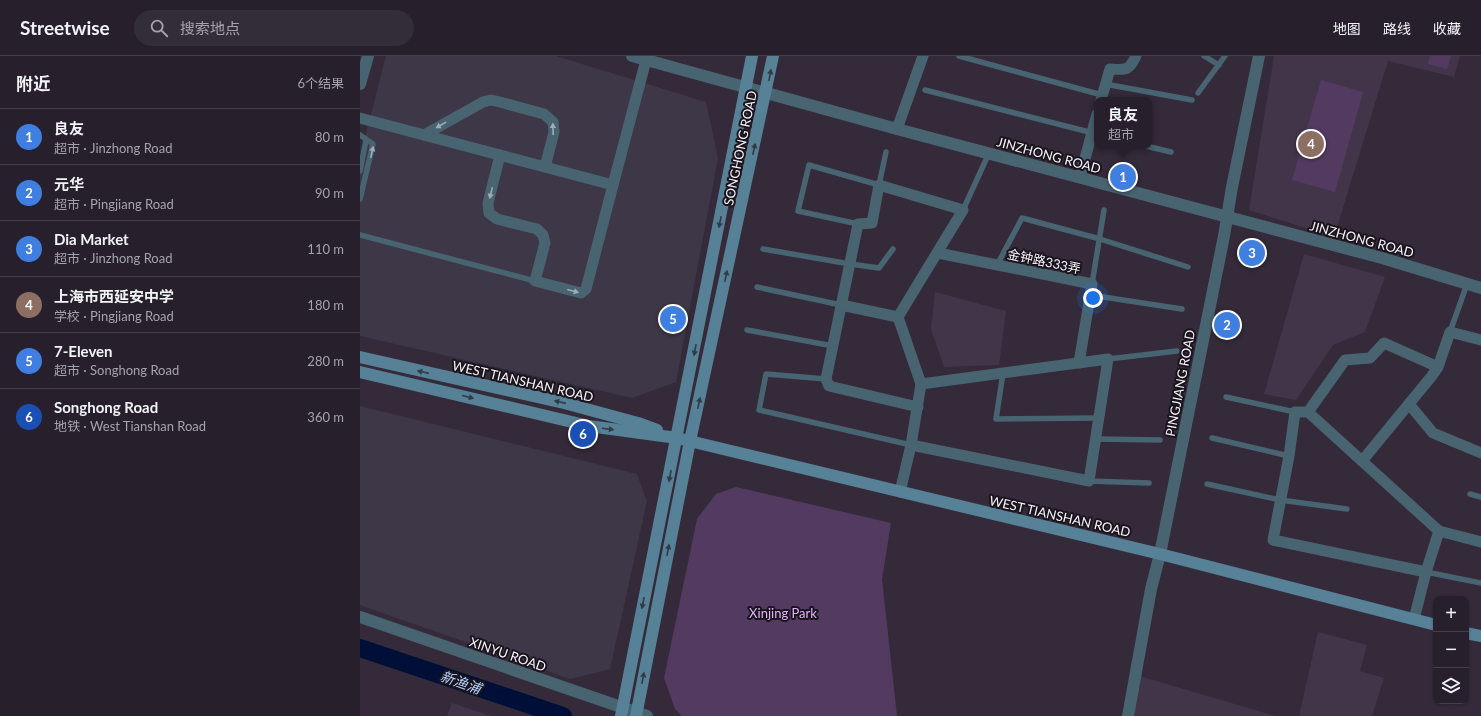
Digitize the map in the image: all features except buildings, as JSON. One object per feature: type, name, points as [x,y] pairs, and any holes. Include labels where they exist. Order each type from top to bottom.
[{"type":"main road","name":"SONGHONG ROAD","points":[[622,712],[752,56]]},
{"type":"main road","name":"SONGHONG ROAD","points":[[640,715],[690,441],[773,56]]},
{"type":"main road","name":"WEST TIANSHAN ROAD","points":[[360,357],[564,403],[638,423],[677,438]]},
{"type":"main road","name":"WEST TIANSHAN ROAD","points":[[360,372],[589,426],[690,441],[1160,554],[1433,624]]},
{"type":"main road","points":[[1469,634],[1481,636]]},
{"type":"street","points":[[360,84],[368,56]]},
{"type":"street","name":"JINZHONG ROAD","points":[[632,56],[897,129],[1382,258],[1481,288]]},
{"type":"street","points":[[897,129],[923,56]]},
{"type":"street","points":[[1101,97],[1110,69],[1124,70],[1131,66],[1136,56]]},
{"type":"street","name":"PINGJIANG ROAD","points":[[1128,716],[1151,588],[1160,554],[1259,56]]},
{"type":"street","points":[[500,155],[488,203],[490,213],[497,219],[537,229],[543,235],[545,243],[535,281],[581,293],[586,289],[646,60]]},
{"type":"street","points":[[424,135],[483,102],[491,100],[500,102],[544,114],[552,122],[554,132],[545,167]]},
{"type":"street","points":[[360,118],[613,185]]},
{"type":"street","points":[[1080,177],[1094,134]]},
{"type":"street","points":[[898,317],[963,210],[879,185],[872,223],[858,224],[826,379],[829,386],[918,407]]},
{"type":"street","name":"金钟路333弄","points":[[938,253],[997,265],[1091,290]]},
{"type":"street","points":[[1079,362],[1091,290]]},
{"type":"street","points":[[841,305],[898,317]]},
{"type":"street","points":[[898,317],[921,384],[911,445],[900,492]]},
{"type":"street","points":[[1362,461],[1438,367],[1450,332],[1481,340]]},
{"type":"street","points":[[1308,412],[1345,360],[1370,358],[1384,343],[1438,367]]},
{"type":"street","points":[[911,445],[1089,481],[1108,359],[921,384]]},
{"type":"street","points":[[1409,404],[1433,433],[1481,452]]},
{"type":"street","points":[[1426,572],[1273,540],[1289,456],[1294,412],[1308,412],[1439,531],[1481,542]]},
{"type":"street","points":[[1414,619],[1426,572],[1439,531]]},
{"type":"street","name":"XINYU ROAD","points":[[360,618],[622,712],[640,715]]},
{"type":"lane","points":[[959,56],[1098,97]]},
{"type":"lane","points":[[1204,56],[1219,65]]},
{"type":"lane","points":[[1198,93],[1225,56]]},
{"type":"lane","points":[[1105,84],[1192,100]]},
{"type":"lane","points":[[925,90],[1094,134]]},
{"type":"lane","points":[[360,135],[373,144],[360,199]]},
{"type":"lane","points":[[360,170],[366,140]]},
{"type":"lane","points":[[1152,147],[1171,152]]},
{"type":"lane","points":[[858,224],[798,211],[809,165],[879,185],[886,152]]},
{"type":"lane","points":[[963,210],[989,153]]},
{"type":"lane","points":[[1104,210],[1091,290],[1182,309]]},
{"type":"lane","points":[[997,265],[1022,218],[1100,239],[1188,267]]},
{"type":"lane","points":[[360,235],[535,281]]},
{"type":"lane","points":[[763,248],[879,268],[892,249]]},
{"type":"lane","points":[[1450,332],[1467,284]]},
{"type":"lane","points":[[757,287],[841,305]]},
{"type":"lane","points":[[747,330],[833,346]]},
{"type":"lane","points":[[1108,359],[1177,351]]},
{"type":"lane","points":[[1003,373],[996,419],[1098,418]]},
{"type":"lane","points":[[826,379],[766,374],[759,410],[911,445]]},
{"type":"lane","points":[[1226,397],[1294,412]]},
{"type":"lane","points":[[1212,438],[1289,456]]},
{"type":"lane","points":[[1095,439],[1160,440]]},
{"type":"lane","points":[[1089,481],[1149,483]]},
{"type":"lane","points":[[1206,484],[1280,500],[1347,509]]},
{"type":"lane","points":[[1470,494],[1481,497]]},
{"type":"lane","points":[[1426,572],[1481,583]]},
{"type":"shaded area","points":[[386,56],[556,56],[706,102],[718,158],[676,382],[632,398],[360,336],[360,156]]},
{"type":"shaded area","points":[[1274,56],[1460,56],[1454,77],[1388,61],[1334,237],[1249,210]]},
{"type":"shaded area","points":[[1304,254],[1385,277],[1365,332],[1333,345],[1296,400],[1264,394]]},
{"type":"shaded area","points":[[935,292],[1006,311],[999,365],[944,367],[931,329]]},
{"type":"shaded area","points":[[360,406],[637,474],[647,501],[610,669],[570,679],[360,605]]},
{"type":"shaded area","points":[[1318,632],[1367,645],[1360,671],[1384,678],[1372,716],[1299,716]]},
{"type":"shaded area","points":[[1136,675],[1275,716],[1130,716]]},
{"type":"shaded area","points":[[452,703],[491,716],[447,716]]},
{"type":"green space","points":[[1430,56],[1451,56],[1447,69],[1428,64]]},
{"type":"green space","points":[[1321,80],[1363,92],[1335,192],[1292,180]]},
{"type":"green space","name":"Xinjing Park","points":[[736,487],[891,523],[882,579],[897,716],[682,716],[675,709],[664,678],[697,519],[716,494]]},
{"type":"waterway","name":"新渔浦","points":[[360,648],[563,716]]},
{"type":"place","name":"上海市西延安中学","points":[[1311,144]]},
{"type":"place","name":"良友","points":[[1123,177]]},
{"type":"place","name":"Dia Market","points":[[1252,253]]},
{"type":"place","name":"7-Eleven","points":[[673,319]]},
{"type":"place","name":"元华","points":[[1227,325]]},
{"type":"place","name":"Songhong Road","points":[[583,434]]}]
